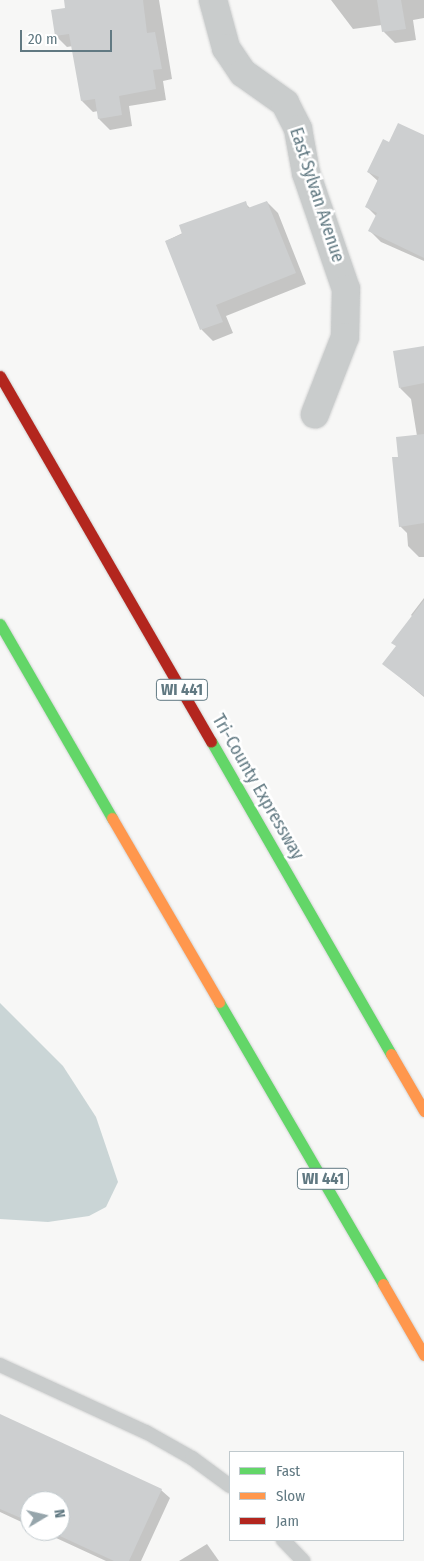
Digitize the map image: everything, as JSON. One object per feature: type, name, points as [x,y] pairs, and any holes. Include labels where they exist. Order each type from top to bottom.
[{"type":"highway","name":"Tri-County Expressway","points":[[0,376],[424,1111]]},
{"type":"highway","name":"WI 441","points":[[0,624],[222,1004],[424,1356]]},
{"type":"street","name":"East Sylvan Avenue","points":[[213,0],[226,48],[243,73],[285,103],[298,129],[306,173],[346,289],[344,337],[315,414]]},
{"type":"lane","points":[[0,1365],[146,1432],[192,1458],[229,1485]]},
{"type":"lane","points":[[284,1541],[303,1561]]},
{"type":"shaded area","points":[[0,1003],[63,1066],[96,1117],[118,1182],[106,1207],[89,1216],[48,1222],[0,1219]]},
{"type":"building","points":[[64,0],[143,0],[147,33],[155,32],[162,69],[153,70],[156,89],[119,96],[122,115],[98,119],[95,99],[81,101],[69,34],[55,36],[51,10],[65,8]]},
{"type":"building","points":[[377,0],[401,0],[406,29],[382,32]]},
{"type":"building","points":[[398,123],[424,135],[424,258],[368,231],[377,213],[365,207],[379,177],[367,172],[383,139],[389,142]]},
{"type":"building","points":[[246,201],[248,208],[267,201],[296,273],[216,305],[223,322],[200,330],[165,241],[182,234],[179,225]]},
{"type":"building","points":[[424,346],[424,383],[399,388],[393,351]]},
{"type":"building","points":[[424,434],[424,523],[399,527],[392,457],[398,457],[396,437]]},
{"type":"building","points":[[424,600],[424,696],[382,664],[396,646],[391,643]]},
{"type":"building","points":[[0,1414],[162,1489],[129,1561],[114,1561],[70,1541],[70,1491],[20,1491],[20,1518],[0,1509]]},
{"type":"traffic: fast","points":[[0,624],[112,818]]},
{"type":"traffic: fast","points":[[211,741],[391,1054]]},
{"type":"traffic: fast","points":[[219,1002],[383,1284]]},
{"type":"traffic: slow","points":[[112,818],[219,1002]]},
{"type":"traffic: slow","points":[[391,1054],[424,1111]]},
{"type":"traffic: slow","points":[[383,1284],[424,1355]]},
{"type":"traffic: jam","points":[[0,376],[211,741]]}]
